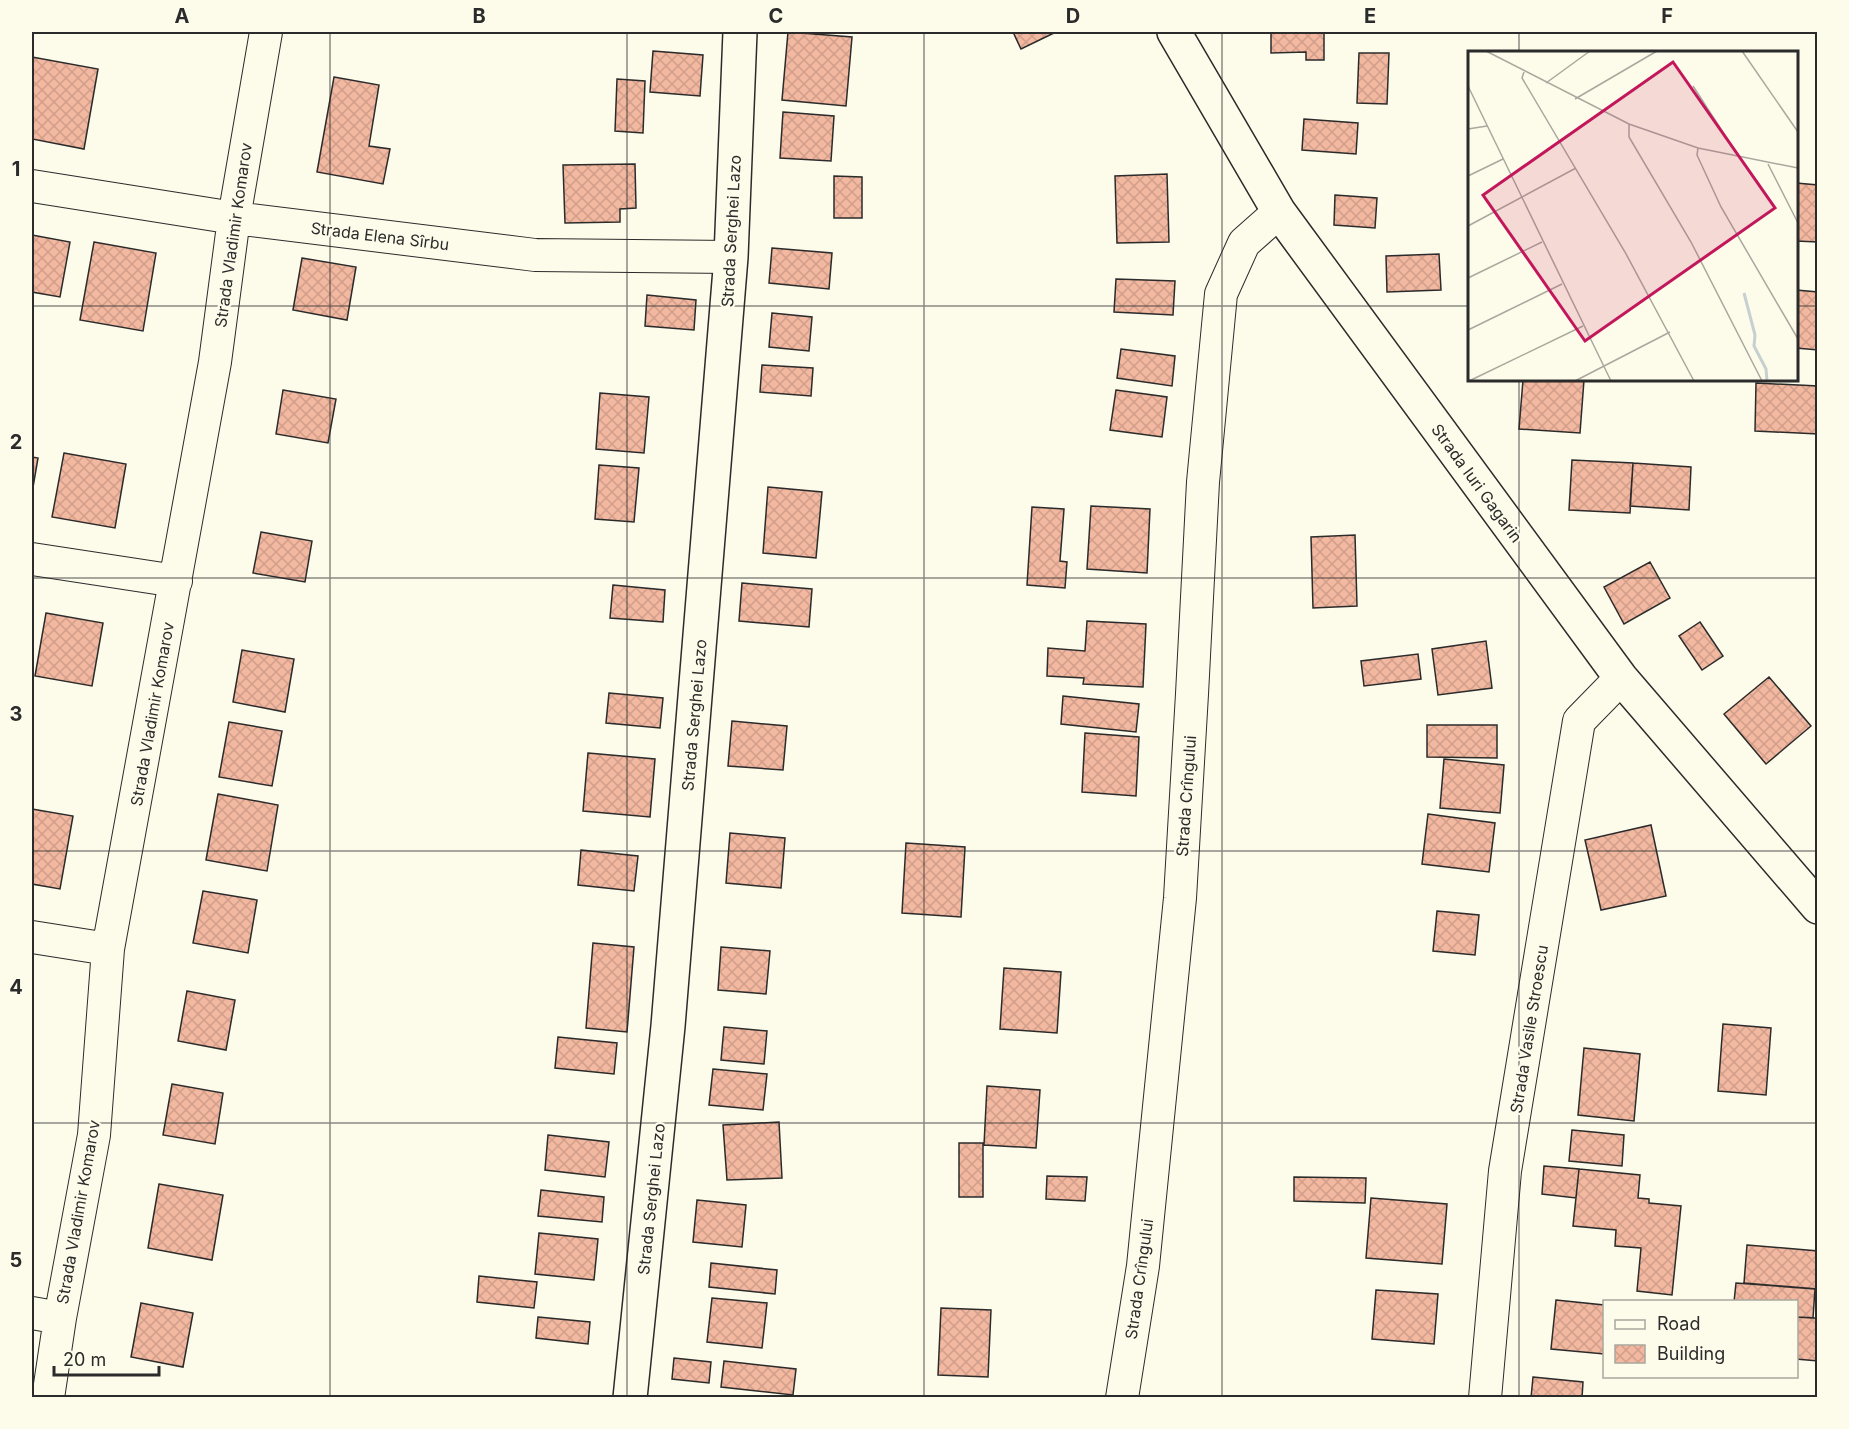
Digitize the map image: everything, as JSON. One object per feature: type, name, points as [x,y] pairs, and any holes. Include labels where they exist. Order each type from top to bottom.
[{"type":"street","name":"Strada Vladimir Komarov","points":[[48,1398],[46,1316],[94,1135],[108,949],[215,362],[234,218],[266,32]]},
{"type":"street","name":"Strada Serghei Lazo","points":[[630,1398],[669,1014],[731,257],[740,32]]},
{"type":"street","name":"Strada Iuri Gagarin","points":[[1174,32],[1279,212],[1621,678],[1818,908]]},
{"type":"street","name":"Strada Elena Sîrbu","points":[[32,186],[234,218],[535,255],[731,257]]},
{"type":"street","name":"Strada Crîngului","points":[[1122,1398],[1143,1266],[1180,898],[1203,482],[1221,294],[1244,243],[1279,212]]},
{"type":"street","points":[[32,559],[176,581]]},
{"type":"street","name":"Strada Vasile Stroescu","points":[[1485,1398],[1505,1171],[1579,721],[1621,678]]},
{"type":"street","points":[[32,937],[108,949]]},
{"type":"building","points":[[788,32],[852,37],[846,106],[782,100]]},
{"type":"building","points":[[1013,32],[1056,32],[1021,49]]},
{"type":"building","points":[[1271,32],[1324,32],[1324,60],[1306,60],[1306,52],[1271,53]]},
{"type":"building","points":[[653,51],[703,55],[700,96],[650,92]]},
{"type":"building","points":[[1359,53],[1389,53],[1387,104],[1357,103]]},
{"type":"building","points":[[32,57],[98,69],[84,149],[32,139]]},
{"type":"building","points":[[334,77],[379,85],[369,146],[390,149],[383,184],[317,172]]},
{"type":"building","points":[[617,79],[645,81],[643,133],[615,131]]},
{"type":"building","points":[[783,112],[834,116],[831,161],[780,158]]},
{"type":"building","points":[[1304,119],[1358,123],[1356,154],[1302,150]]},
{"type":"building","points":[[635,164],[636,208],[620,209],[620,222],[565,223],[563,165]]},
{"type":"building","points":[[1167,174],[1169,242],[1117,243],[1115,176]]},
{"type":"building","points":[[834,176],[862,177],[862,218],[834,218]]},
{"type":"building","points":[[1798,183],[1818,185],[1818,242],[1798,241]]},
{"type":"building","points":[[1335,195],[1377,198],[1375,228],[1334,225]]},
{"type":"building","points":[[32,235],[70,242],[60,297],[32,292]]},
{"type":"building","points":[[94,242],[156,253],[143,331],[80,320]]},
{"type":"building","points":[[772,248],[832,253],[829,289],[769,283]]},
{"type":"building","points":[[1439,254],[1441,290],[1387,292],[1386,256]]},
{"type":"building","points":[[302,258],[356,267],[347,320],[293,310]]},
{"type":"building","points":[[1116,279],[1175,281],[1173,315],[1114,312]]},
{"type":"building","points":[[1798,290],[1818,292],[1818,350],[1798,348]]},
{"type":"building","points":[[647,295],[696,300],[694,330],[645,326]]},
{"type":"building","points":[[772,313],[812,317],[809,351],[769,347]]},
{"type":"building","points":[[1121,349],[1175,356],[1172,386],[1117,378]]},
{"type":"building","points":[[762,365],[813,368],[811,396],[760,392]]},
{"type":"building","points":[[1523,381],[1584,381],[1580,433],[1519,429]]},
{"type":"building","points":[[1756,383],[1818,386],[1818,434],[1755,431]]},
{"type":"building","points":[[283,390],[336,399],[328,443],[276,434]]},
{"type":"building","points":[[1116,390],[1167,397],[1162,437],[1110,430]]},
{"type":"building","points":[[600,393],[649,397],[644,453],[596,449]]},
{"type":"building","points":[[64,453],[126,464],[115,528],[52,517]]},
{"type":"building","points":[[32,457],[38,458],[32,493]]},
{"type":"building","points":[[1572,460],[1633,463],[1630,513],[1569,510]]},
{"type":"building","points":[[1633,463],[1691,467],[1689,510],[1630,506]]},
{"type":"building","points":[[599,465],[639,468],[634,522],[595,519]]},
{"type":"building","points":[[768,487],[822,492],[816,558],[763,553]]},
{"type":"building","points":[[1091,506],[1150,509],[1147,573],[1087,569]]},
{"type":"building","points":[[1032,507],[1064,509],[1060,561],[1067,562],[1065,588],[1027,585]]},
{"type":"building","points":[[261,532],[312,541],[305,582],[253,573]]},
{"type":"building","points":[[1355,535],[1357,606],[1313,608],[1311,537]]},
{"type":"building","points":[[1650,562],[1670,598],[1624,624],[1604,587]]},
{"type":"building","points":[[742,583],[812,589],[809,627],[739,621]]},
{"type":"building","points":[[613,585],[665,590],[663,622],[610,618]]},
{"type":"building","points":[[46,613],[103,623],[92,686],[35,676]]},
{"type":"building","points":[[1087,621],[1146,624],[1143,687],[1083,684],[1084,678],[1047,676],[1048,648],[1085,651]]},
{"type":"building","points":[[1700,622],[1723,656],[1702,670],[1679,636]]},
{"type":"building","points":[[1486,641],[1492,688],[1438,695],[1432,649]]},
{"type":"building","points":[[242,650],[294,659],[285,712],[233,702]]},
{"type":"building","points":[[1418,654],[1421,679],[1364,686],[1361,661]]},
{"type":"building","points":[[1769,677],[1811,726],[1766,764],[1724,714]]},
{"type":"building","points":[[609,693],[663,698],[660,728],[606,723]]},
{"type":"building","points":[[1063,696],[1139,704],[1136,732],[1061,724]]},
{"type":"building","points":[[732,721],[787,726],[783,770],[728,766]]},
{"type":"building","points":[[229,722],[282,731],[272,786],[219,777]]},
{"type":"building","points":[[1427,725],[1497,725],[1497,758],[1427,757]]},
{"type":"building","points":[[1085,733],[1139,737],[1136,796],[1082,792]]},
{"type":"building","points":[[588,753],[655,759],[650,817],[583,811]]},
{"type":"building","points":[[1444,759],[1504,765],[1500,813],[1440,808]]},
{"type":"building","points":[[218,794],[278,805],[267,871],[206,860]]},
{"type":"building","points":[[32,809],[73,816],[60,889],[32,884]]},
{"type":"building","points":[[1428,814],[1495,823],[1489,872],[1422,864]]},
{"type":"building","points":[[1651,825],[1666,896],[1601,910],[1585,840]]},
{"type":"building","points":[[730,833],[785,838],[781,888],[726,883]]},
{"type":"building","points":[[906,843],[965,847],[961,917],[902,913]]},
{"type":"building","points":[[581,850],[638,856],[634,891],[578,885]]},
{"type":"building","points":[[203,891],[257,900],[248,953],[193,943]]},
{"type":"building","points":[[1437,911],[1479,915],[1475,955],[1433,951]]},
{"type":"building","points":[[593,943],[634,947],[627,1032],[586,1028]]},
{"type":"building","points":[[721,947],[770,951],[766,994],[718,990]]},
{"type":"building","points":[[1004,968],[1061,972],[1057,1033],[1000,1029]]},
{"type":"building","points":[[187,991],[235,1000],[226,1050],[178,1041]]},
{"type":"building","points":[[1723,1024],[1771,1028],[1766,1095],[1718,1091]]},
{"type":"building","points":[[724,1027],[767,1031],[764,1064],[721,1060]]},
{"type":"building","points":[[558,1037],[617,1043],[614,1074],[555,1068]]},
{"type":"building","points":[[1584,1048],[1640,1054],[1634,1121],[1578,1115]]},
{"type":"building","points":[[713,1069],[767,1074],[763,1110],[709,1105]]},
{"type":"building","points":[[172,1084],[223,1093],[215,1144],[163,1135]]},
{"type":"building","points":[[987,1086],[1040,1090],[1036,1148],[984,1145]]},
{"type":"building","points":[[779,1122],[782,1178],[727,1180],[723,1125]]},
{"type":"building","points":[[1572,1130],[1624,1135],[1622,1166],[1569,1161]]},
{"type":"building","points":[[548,1135],[609,1142],[605,1177],[545,1170]]},
{"type":"building","points":[[959,1143],[983,1143],[983,1197],[959,1197]]},
{"type":"building","points":[[1544,1166],[1579,1169],[1576,1198],[1542,1194]]},
{"type":"building","points":[[1579,1169],[1640,1175],[1638,1198],[1649,1199],[1649,1203],[1681,1206],[1672,1295],[1637,1291],[1641,1248],[1615,1246],[1616,1230],[1573,1226]]},
{"type":"building","points":[[1047,1176],[1087,1177],[1085,1201],[1046,1199]]},
{"type":"building","points":[[1294,1177],[1366,1178],[1365,1203],[1294,1201]]},
{"type":"building","points":[[159,1184],[223,1195],[212,1260],[148,1248]]},
{"type":"building","points":[[541,1190],[604,1197],[602,1222],[538,1216]]},
{"type":"building","points":[[1371,1198],[1447,1204],[1442,1264],[1366,1258]]},
{"type":"building","points":[[697,1200],[746,1205],[742,1247],[693,1242]]},
{"type":"building","points":[[539,1233],[598,1239],[594,1280],[535,1274]]},
{"type":"building","points":[[1747,1245],[1818,1251],[1818,1289],[1744,1283]]},
{"type":"building","points":[[711,1263],[777,1270],[775,1294],[709,1287]]},
{"type":"building","points":[[479,1276],[537,1282],[534,1308],[477,1302]]},
{"type":"building","points":[[1736,1283],[1815,1289],[1813,1318],[1798,1317],[1798,1300],[1734,1300]]},
{"type":"building","points":[[1376,1290],[1438,1294],[1434,1344],[1372,1339]]},
{"type":"building","points":[[712,1298],[767,1303],[762,1348],[707,1342]]},
{"type":"building","points":[[1556,1300],[1603,1305],[1603,1354],[1551,1349]]},
{"type":"building","points":[[141,1303],[193,1313],[183,1367],[131,1357]]},
{"type":"building","points":[[941,1308],[991,1310],[988,1377],[938,1375]]},
{"type":"building","points":[[538,1317],[590,1322],[588,1344],[536,1338]]},
{"type":"building","points":[[1798,1317],[1818,1318],[1818,1361],[1798,1359]]},
{"type":"building","points":[[674,1358],[711,1362],[709,1383],[672,1379]]},
{"type":"building","points":[[724,1361],[796,1369],[793,1395],[721,1387]]},
{"type":"building","points":[[1533,1377],[1583,1382],[1582,1398],[1531,1398]]}]
